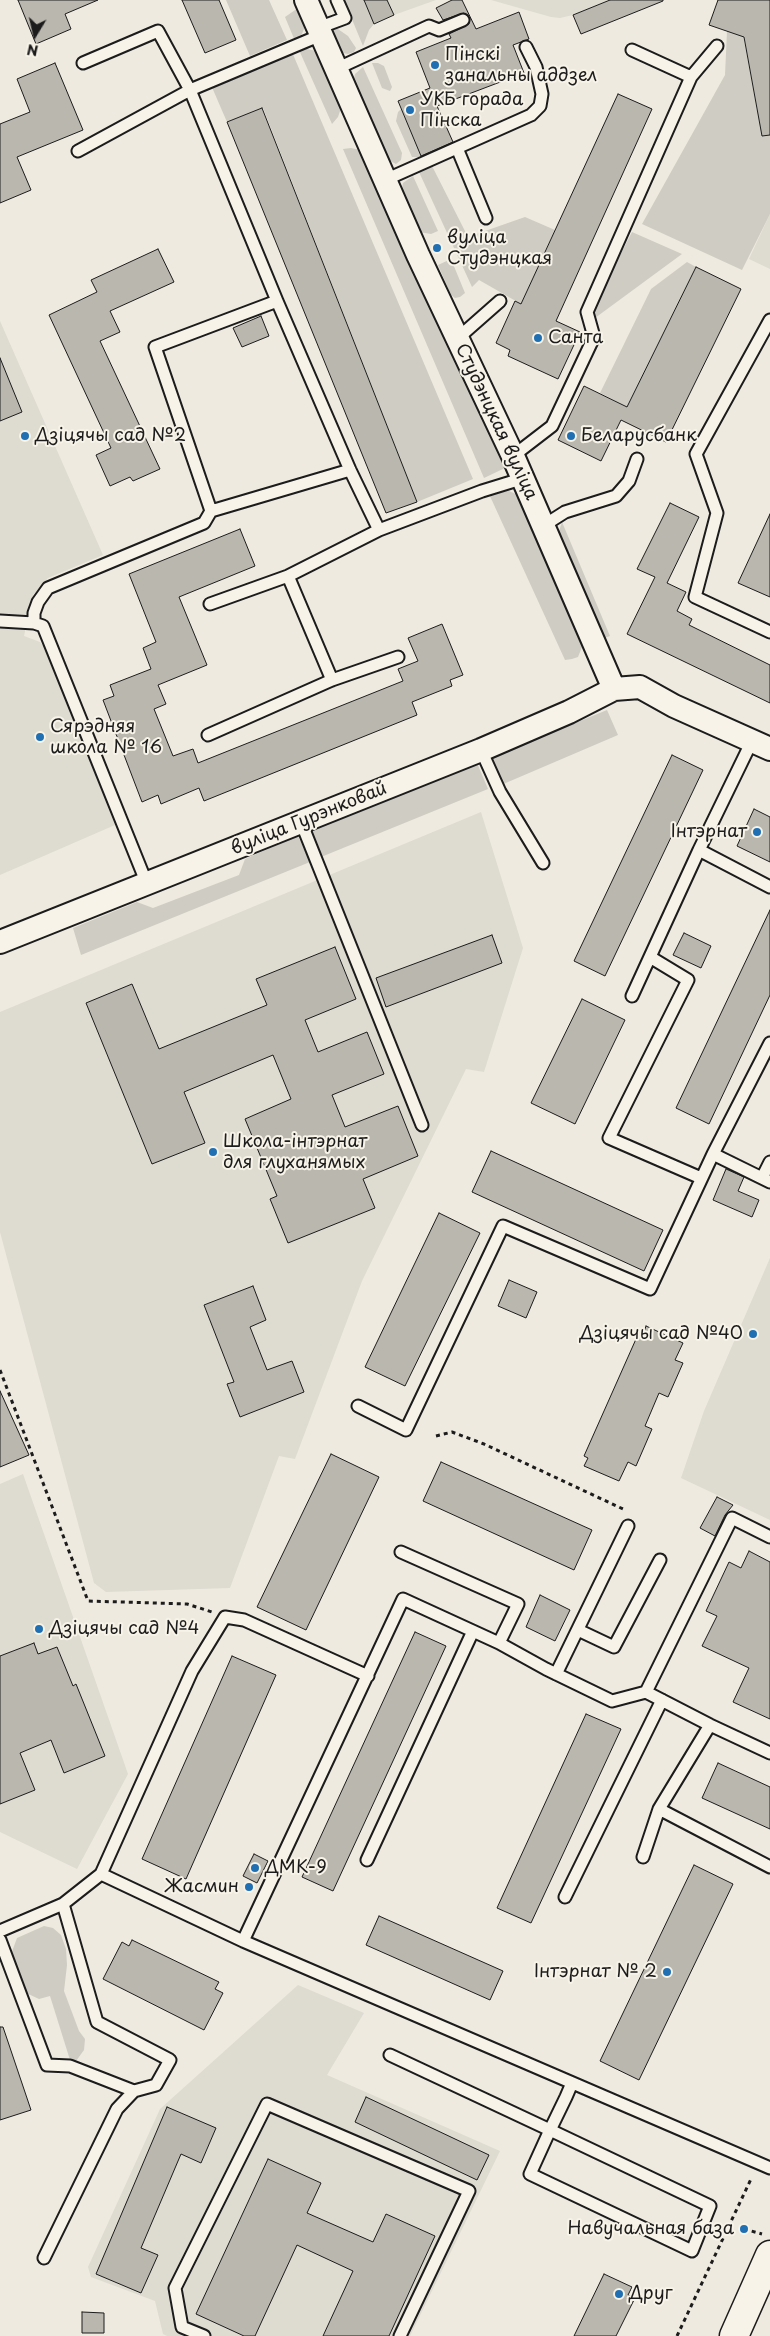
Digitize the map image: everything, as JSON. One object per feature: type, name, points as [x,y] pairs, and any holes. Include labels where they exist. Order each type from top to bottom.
[{"type":"main road","points":[[734,2336],[770,2255]]},
{"type":"street","name":"Студэнцкая вуліца","points":[[306,0],[385,180],[513,456],[521,479],[614,689]]},
{"type":"street","points":[[614,689],[640,687],[674,706],[761,745]]},
{"type":"street","name":"вуліца Гурэнковай","points":[[0,942],[481,750],[569,712],[614,689]]},
{"type":"lane","points":[[78,151],[190,90],[319,32],[345,18],[337,0]]},
{"type":"lane","points":[[336,69],[429,26],[439,30],[463,20]]},
{"type":"lane","points":[[83,63],[158,31],[190,90],[277,301],[350,470],[379,530]]},
{"type":"lane","points":[[513,456],[552,426],[594,337],[587,312],[691,77],[717,46]]},
{"type":"lane","points":[[385,180],[531,116],[540,106],[542,94],[540,80],[526,47]]},
{"type":"lane","points":[[632,50],[691,77]]},
{"type":"lane","points":[[457,148],[486,218]]},
{"type":"lane","points":[[211,511],[155,347],[277,301]]},
{"type":"lane","points":[[458,338],[500,301]]},
{"type":"lane","points":[[770,320],[696,454],[717,513],[694,597],[770,632]]},
{"type":"lane","points":[[543,526],[565,512],[616,496],[629,481],[637,459]]},
{"type":"lane","points":[[34,623],[34,614],[38,602],[48,588],[204,523],[211,511],[350,470]]},
{"type":"lane","points":[[210,604],[288,576],[379,530],[482,490],[521,479]]},
{"type":"lane","points":[[288,576],[332,680]]},
{"type":"lane","points":[[0,621],[34,623],[43,626],[147,884]]},
{"type":"lane","points":[[208,735],[332,680],[398,657]]},
{"type":"lane","points":[[632,996],[699,850],[761,745]]},
{"type":"lane","points":[[481,750],[500,792],[543,863]]},
{"type":"lane","points":[[301,822],[422,1125]]},
{"type":"lane","points":[[699,850],[770,887]]},
{"type":"lane","points":[[650,957],[688,980],[609,1138],[701,1178]]},
{"type":"lane","points":[[358,1406],[406,1430],[503,1226],[650,1289],[701,1178],[770,1043]]},
{"type":"lane","points":[[713,1154],[766,1180],[770,1162]]},
{"type":"lane","points":[[646,1692],[732,1518],[770,1537]]},
{"type":"lane","points":[[556,1674],[628,1526]]},
{"type":"lane","points":[[401,1552],[518,1604],[499,1643]]},
{"type":"lane","points":[[578,1630],[614,1647],[660,1560]]},
{"type":"lane","points":[[243,1942],[403,1599],[499,1643],[556,1674],[612,1701],[646,1692],[770,1753]]},
{"type":"lane","points":[[0,1931],[63,1904],[101,1874],[192,1671],[226,1617],[244,1620],[368,1676]]},
{"type":"lane","points":[[367,1860],[473,1631]]},
{"type":"lane","points":[[565,1897],[662,1700]]},
{"type":"lane","points":[[643,1857],[659,1809],[710,1725]]},
{"type":"lane","points":[[659,1809],[770,1867]]},
{"type":"lane","points":[[101,1874],[243,1942],[770,2168]]},
{"type":"lane","points":[[44,2258],[117,2109],[134,2091],[156,2085],[170,2060],[97,2022],[63,1904]]},
{"type":"lane","points":[[0,1940],[47,2065],[70,2066],[134,2091]]},
{"type":"lane","points":[[390,2055],[550,2130],[710,2206],[692,2251],[530,2174],[550,2130],[572,2083]]},
{"type":"lane","points":[[204,2336],[182,2326],[175,2288],[267,2104],[469,2191],[400,2336]]},
{"type":"path","points":[[0,1370],[88,1601],[187,1604],[226,1617]]},
{"type":"path","points":[[436,1436],[452,1432],[460,1435],[624,1509]]},
{"type":"path","points":[[677,2336],[751,2179]]},
{"type":"path","points":[[744,2229],[770,2236]]},
{"type":"shaded area","points":[[226,0],[269,0],[287,40],[250,56]]},
{"type":"shaded area","points":[[344,0],[364,0],[374,24],[369,30],[363,46]]},
{"type":"shaded area","points":[[387,0],[436,0],[394,15]]},
{"type":"shaded area","points":[[491,0],[610,0],[573,15],[560,18]]},
{"type":"shaded area","points":[[298,8],[305,23],[300,38],[295,41],[285,17]]},
{"type":"shaded area","points":[[330,27],[335,27],[348,36],[356,48],[354,52],[348,54],[339,52]]},
{"type":"shaded area","points":[[742,28],[757,110],[770,110],[770,214],[742,270],[642,224],[725,75],[727,31]]},
{"type":"shaded area","points":[[299,50],[316,51],[321,56],[342,105],[338,117],[332,124]]},
{"type":"shaded area","points":[[292,52],[473,479],[417,502],[263,108],[227,122],[211,85]]},
{"type":"shaded area","points":[[372,63],[384,66],[392,87],[390,91],[382,88]]},
{"type":"shaded area","points":[[363,67],[402,153],[401,160],[396,164],[385,158],[352,87],[355,74]]},
{"type":"shaded area","points":[[401,109],[422,157],[412,157],[396,121],[398,112]]},
{"type":"shaded area","points":[[351,148],[365,151],[505,468],[484,478],[343,149]]},
{"type":"shaded area","points":[[431,164],[468,237],[525,217],[555,230],[521,304],[479,280],[472,287],[419,172]]},
{"type":"shaded area","points":[[413,176],[438,231],[431,234],[419,232],[401,194],[403,183]]},
{"type":"shaded area","points":[[770,214],[770,269],[749,259]]},
{"type":"shaded area","points":[[632,232],[682,254],[595,318],[592,310]]},
{"type":"shaded area","points":[[451,259],[465,293],[455,298],[451,295],[438,265]]},
{"type":"shaded area","points":[[687,262],[696,267],[627,407],[600,393],[651,289]]},
{"type":"shaded area","points":[[0,321],[103,555],[48,578],[33,595],[24,636],[40,642],[46,649],[115,825],[0,875]]},
{"type":"shaded area","points":[[509,491],[518,495],[582,647],[578,657],[565,660],[489,494]]},
{"type":"shaded area","points":[[562,522],[610,636],[602,639],[558,534]]},
{"type":"shaded area","points":[[607,710],[618,735],[501,785],[492,761],[495,756]]},
{"type":"shaded area","points":[[477,763],[488,789],[321,857],[311,831]]},
{"type":"shaded area","name":"Школа-інтэрнат для глуханямых","points":[[481,812],[523,948],[484,1072],[466,1069],[362,1281],[295,1459],[279,1456],[230,1588],[106,1592],[94,1583],[0,1232],[0,1012]]},
{"type":"shaded area","points":[[298,836],[310,862],[81,955],[73,928],[137,902],[153,908],[239,875],[245,859]]},
{"type":"shaded area","name":"Дзіцячы сад №40","points":[[770,1258],[770,1520],[681,1478],[704,1411]]},
{"type":"shaded area","name":"Дзіцячы сад №4","points":[[23,1474],[128,1774],[77,1869],[0,1832],[0,1484]]},
{"type":"shaded area","points":[[44,1926],[53,1928],[61,1935],[66,1949],[67,1965],[64,1991],[79,2031],[85,2039],[84,2050],[76,2061],[70,2060],[50,1996],[39,1999],[22,1991],[10,1957],[17,1938]]},
{"type":"shaded area","points":[[298,1985],[364,2013],[327,2075],[500,2151],[410,2336],[167,2336],[163,2334],[155,2301],[91,2277],[88,2267],[160,2109]]},
{"type":"building","points":[[18,0],[98,0],[65,14],[71,29],[36,44]]},
{"type":"building","points":[[182,0],[219,0],[236,40],[205,53]]},
{"type":"building","points":[[364,0],[387,0],[394,15],[374,24]]},
{"type":"building","points":[[452,0],[462,0],[476,29],[519,12],[529,39],[513,45],[524,73],[437,106],[453,142],[421,156],[398,101],[430,88],[416,52],[451,38],[449,34],[469,24],[470,18],[464,13],[443,20],[436,8]]},
{"type":"building","points":[[610,0],[663,1],[581,34],[573,15]]},
{"type":"building","points":[[718,0],[770,0],[770,135],[762,136],[744,37],[709,25]]},
{"type":"building","points":[[55,63],[83,130],[17,157],[31,190],[0,203],[0,124],[30,112],[17,79]]},
{"type":"building","points":[[618,94],[652,109],[556,321],[580,332],[558,379],[508,356],[510,350],[496,343],[515,301],[521,304]]},
{"type":"building","points":[[262,108],[417,502],[386,513],[227,122]]},
{"type":"building","points":[[158,249],[174,282],[110,311],[120,332],[100,341],[160,469],[133,481],[130,477],[110,486],[96,455],[111,448],[49,315],[97,292],[91,280]]},
{"type":"building","points":[[696,267],[741,289],[666,442],[621,420],[601,461],[558,440],[584,386],[627,407]]},
{"type":"building","points":[[261,316],[269,336],[242,347],[233,328]]},
{"type":"building","points":[[0,358],[22,412],[0,421]]},
{"type":"building","points":[[670,503],[699,517],[667,583],[686,592],[677,611],[692,619],[689,625],[770,665],[770,703],[627,634],[655,577],[637,569]]},
{"type":"building","points":[[770,514],[770,597],[738,583]]},
{"type":"building","points":[[240,529],[255,566],[179,597],[207,665],[158,685],[166,704],[154,709],[173,756],[193,749],[198,763],[403,681],[398,669],[418,661],[408,638],[442,624],[463,675],[450,680],[452,686],[412,702],[417,715],[204,801],[199,788],[161,804],[158,795],[142,802],[103,700],[114,696],[110,685],[151,669],[143,648],[156,642],[129,574]]},
{"type":"building","points":[[672,755],[703,770],[605,976],[574,961]]},
{"type":"building","name":"Інтэрнат","points":[[754,809],[770,817],[770,862],[737,846]]},
{"type":"building","points":[[770,910],[770,995],[709,1124],[676,1108]]},
{"type":"building","points":[[684,933],[711,946],[701,968],[673,955]]},
{"type":"building","points":[[492,935],[502,963],[386,1007],[376,978]]},
{"type":"building","points":[[335,947],[356,999],[305,1020],[318,1052],[367,1032],[384,1074],[332,1095],[345,1127],[398,1106],[418,1156],[363,1179],[375,1208],[288,1243],[270,1199],[277,1196],[245,1119],[291,1099],[273,1055],[184,1092],[205,1143],[152,1164],[86,1003],[132,984],[159,1049],[267,1005],[256,979]]},
{"type":"building","points":[[582,999],[625,1020],[575,1124],[531,1103]]},
{"type":"building","points":[[491,1151],[663,1230],[644,1271],[472,1192]]},
{"type":"building","points":[[726,1169],[744,1177],[738,1191],[759,1200],[752,1217],[713,1200]]},
{"type":"building","points":[[439,1213],[480,1233],[405,1386],[365,1367]]},
{"type":"building","points":[[509,1280],[537,1292],[526,1318],[498,1306]]},
{"type":"building","points":[[253,1286],[266,1320],[250,1327],[267,1370],[292,1361],[304,1392],[240,1417],[227,1384],[234,1382],[204,1305]]},
{"type":"building","points":[[646,1326],[683,1343],[675,1360],[683,1363],[668,1397],[659,1393],[645,1426],[652,1429],[636,1466],[628,1462],[619,1481],[584,1466],[588,1458],[584,1456],[640,1330],[644,1332]]},
{"type":"building","points":[[0,1391],[29,1455],[0,1467]]},
{"type":"building","points":[[331,1454],[379,1477],[306,1630],[257,1607]]},
{"type":"building","points":[[441,1462],[592,1530],[574,1570],[423,1501]]},
{"type":"building","points":[[717,1497],[733,1505],[725,1515],[715,1536],[700,1528]]},
{"type":"building","points":[[749,1551],[770,1562],[770,1719],[733,1702],[749,1668],[702,1646],[717,1616],[706,1611],[729,1562],[741,1568]]},
{"type":"building","points":[[540,1595],[570,1610],[555,1641],[526,1627]]},
{"type":"building","points":[[415,1632],[446,1646],[333,1891],[302,1877]]},
{"type":"building","points":[[34,1643],[38,1654],[57,1647],[73,1686],[76,1684],[105,1756],[64,1773],[51,1740],[20,1753],[35,1790],[0,1804],[0,1656]]},
{"type":"building","points":[[232,1656],[276,1675],[186,1879],[142,1859]]},
{"type":"building","points":[[586,1714],[621,1729],[531,1923],[497,1908]]},
{"type":"building","points":[[718,1763],[770,1787],[770,1829],[702,1798]]},
{"type":"building","name":"ДМК-9","points":[[254,1854],[268,1861],[257,1883],[243,1876]]},
{"type":"building","name":"Інтэрнат № 2","points":[[694,1865],[733,1884],[639,2080],[600,2061]]},
{"type":"building","points":[[379,1916],[503,1971],[490,2000],[366,1945]]},
{"type":"building","points":[[132,1940],[219,1982],[215,1989],[223,1993],[204,2030],[103,1979],[122,1942],[129,1946]]},
{"type":"building","points":[[0,2027],[3,2027],[31,2110],[0,2120]]},
{"type":"building","points":[[366,2097],[489,2155],[477,2180],[355,2122]]},
{"type":"building","points":[[167,2107],[216,2128],[201,2163],[181,2154],[141,2248],[158,2255],[141,2293],[96,2274]]},
{"type":"building","points":[[268,2159],[321,2183],[307,2213],[373,2242],[386,2214],[435,2236],[389,2336],[323,2336],[353,2271],[297,2245],[255,2336],[244,2336],[196,2314]]},
{"type":"building","points":[[604,2274],[632,2287],[628,2295],[635,2298],[616,2336],[574,2336]]},
{"type":"building","points":[[82,2312],[104,2313],[104,2333],[82,2333]]},
{"type":"place","name":"Пінскі занальны аддзел","points":[[435,65]]},
{"type":"place","name":"УКБ горада Пінска","points":[[410,110]]},
{"type":"place","name":"вуліца Студэнцкая","points":[[437,248]]},
{"type":"place","name":"Санта","points":[[538,338]]},
{"type":"place","name":"Дзіцячы сад №2","points":[[25,436]]},
{"type":"place","name":"Беларусбанк","points":[[571,436]]},
{"type":"place","name":"Сярэдняя школа № 16","points":[[40,737]]},
{"type":"place","name":"Інтэрнат","points":[[757,832]]},
{"type":"place","name":"Школа-інтэрнат для глуханямых","points":[[213,1152]]},
{"type":"place","name":"Дзіцячы сад №40","points":[[753,1334]]},
{"type":"place","name":"Дзіцячы сад №4","points":[[39,1629]]},
{"type":"place","name":"ДМК-9","points":[[255,1868]]},
{"type":"place","name":"Жасмин","points":[[249,1887]]},
{"type":"place","name":"Інтэрнат № 2","points":[[667,1972]]},
{"type":"place","name":"Навучальная база","points":[[744,2229]]},
{"type":"place","name":"Друг","points":[[619,2294]]}]
